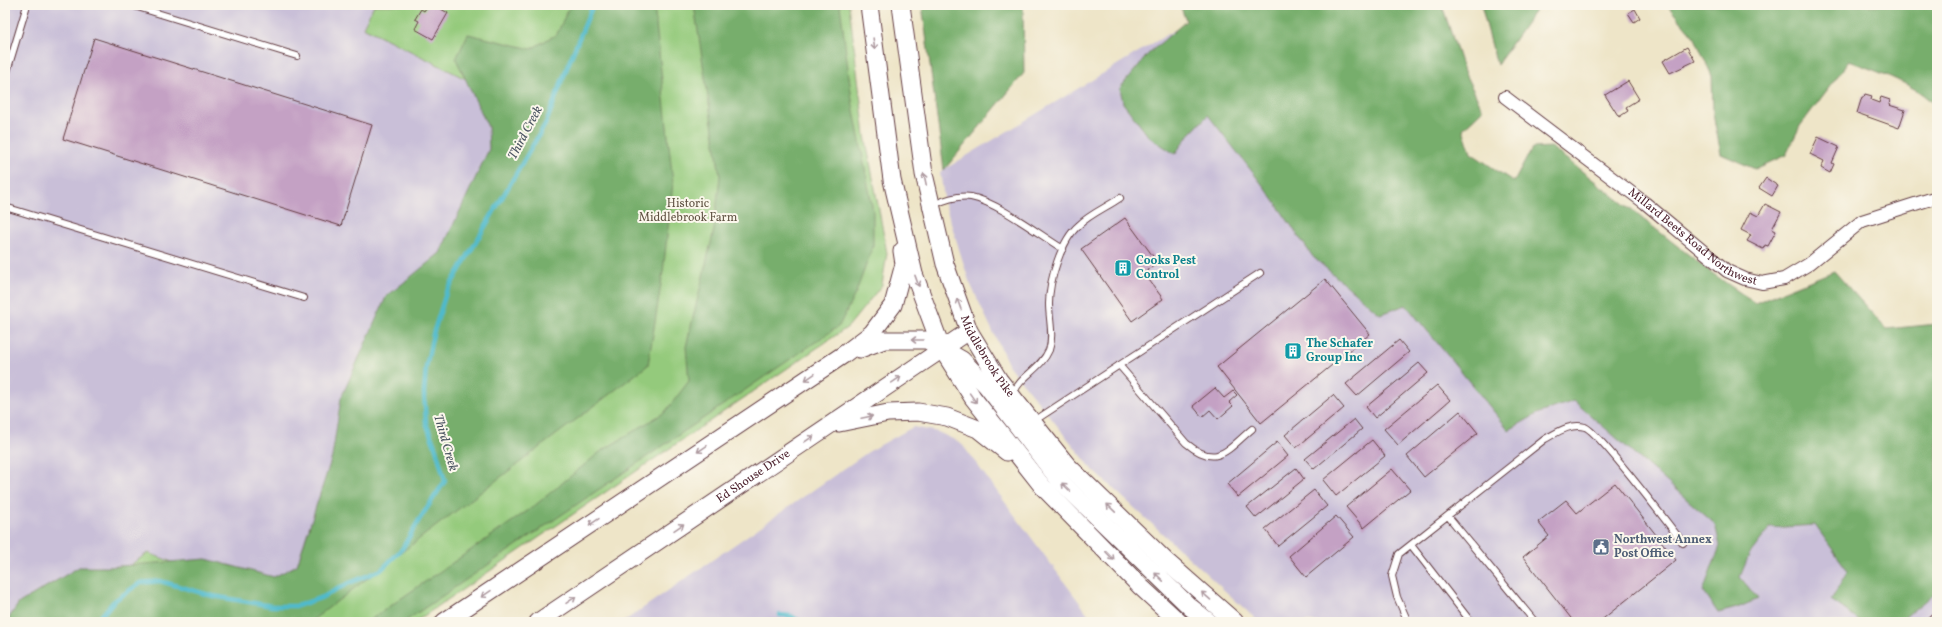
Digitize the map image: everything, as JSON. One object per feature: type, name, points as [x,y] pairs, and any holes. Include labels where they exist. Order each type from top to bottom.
[{"type":"main road","points":[[444,622],[843,355],[872,333],[893,305],[904,264],[869,5]]},
{"type":"main road","name":"Middlebrook Pike","points":[[901,5],[924,174],[945,264],[969,331],[999,380],[1067,465],[1168,563],[1235,622]]},
{"type":"main road","points":[[892,180],[914,274],[942,350],[973,398],[1035,477],[1141,587],[1179,622]]},
{"type":"main road","name":"Ed Shouse Drive","points":[[538,622],[969,331]]},
{"type":"main road","points":[[843,355],[884,340],[927,340],[942,350],[962,360],[986,385],[1059,480],[1190,606],[1209,622]]},
{"type":"main road","points":[[829,426],[888,413],[918,412],[947,417],[978,429],[1035,477]]},
{"type":"street","name":"Millard Beets Road Northwest","points":[[1505,97],[1645,203],[1727,271],[1745,280],[1762,283],[1784,279],[1809,264],[1862,221],[1937,197]]},
{"type":"lane","points":[[5,78],[27,5]]},
{"type":"lane","points":[[131,5],[297,56]]},
{"type":"lane","points":[[931,206],[944,200],[971,197],[993,205],[1063,249]]},
{"type":"lane","points":[[1012,396],[1016,386],[1042,362],[1049,349],[1051,336],[1049,294],[1055,268],[1063,249],[1078,226],[1120,198]]},
{"type":"lane","points":[[5,207],[304,298]]},
{"type":"lane","points":[[1033,422],[1260,273]]},
{"type":"lane","points":[[1119,365],[1186,443],[1196,452],[1205,456],[1213,457],[1224,453],[1252,429]]},
{"type":"lane","points":[[1408,622],[1397,597],[1392,576],[1399,554],[1545,439],[1563,428],[1574,426],[1587,428],[1611,452],[1683,543]]},
{"type":"lane","points":[[1448,516],[1535,622]]},
{"type":"lane","points":[[1411,545],[1471,622]]},
{"type":"lane","points":[[1928,622],[1937,614]]},
{"type":"shaded area","points":[[5,5],[374,5],[363,26],[529,111],[303,592],[45,622],[5,622]]},
{"type":"shaded area","points":[[1211,8],[1937,444],[1937,622],[1259,622],[1093,470],[1009,366],[969,281],[945,204],[940,172]]},
{"type":"shaded area","points":[[913,427],[938,432],[961,443],[1094,622],[623,622],[868,452]]},
{"type":"green space","name":"Historic Middlebrook Farm","points":[[374,5],[849,5],[865,135],[887,253],[882,285],[848,327],[415,622],[45,622],[148,553],[199,572],[303,592],[447,262],[529,111],[363,27]]},
{"type":"green space","points":[[570,5],[654,5],[673,183],[663,272],[648,365],[310,622],[6,622],[19,603],[79,567],[107,567],[206,559],[274,577],[297,565],[332,457],[341,398],[386,297],[440,253],[489,149],[488,127],[456,59],[468,34],[531,49],[557,34]]},
{"type":"green space","points":[[694,5],[840,5],[852,100],[873,211],[873,246],[856,292],[839,326],[404,622],[367,622],[533,507],[600,452],[665,412],[689,381],[686,347],[714,230],[720,176]]},
{"type":"green space","points":[[922,5],[1023,5],[1024,73],[944,170]]},
{"type":"green space","points":[[1180,5],[1442,5],[1464,72],[1483,110],[1463,129],[1471,153],[1514,182],[1532,148],[1551,147],[1712,273],[1755,303],[1834,271],[1886,329],[1937,324],[1937,591],[1899,622],[1862,622],[1831,600],[1848,571],[1815,525],[1770,528],[1749,555],[1740,577],[1758,599],[1737,608],[1718,613],[1703,591],[1720,546],[1715,524],[1574,401],[1539,413],[1509,430],[1406,305],[1380,314],[1313,257],[1268,192],[1208,115],[1187,137],[1175,154],[1149,137],[1123,103],[1120,88],[1149,53],[1186,21]]},
{"type":"green space","points":[[1481,5],[1539,5],[1497,65]]},
{"type":"green space","points":[[1667,5],[1937,5],[1937,108],[1919,92],[1908,86],[1884,74],[1849,61],[1800,126],[1786,155],[1755,169],[1721,154],[1713,114],[1712,76],[1695,38]]},
{"type":"building","points":[[428,5],[434,5],[448,13],[433,39],[415,29],[419,21],[415,19],[421,9],[424,11]]},
{"type":"building","points":[[1635,9],[1640,18],[1634,22],[1628,13]]},
{"type":"building","points":[[94,38],[372,125],[341,226],[63,139]]},
{"type":"building","points":[[1687,47],[1695,61],[1670,73],[1663,61]]},
{"type":"building","points":[[1628,81],[1639,99],[1626,107],[1628,111],[1619,117],[1605,95]]},
{"type":"building","points":[[1865,94],[1872,96],[1871,100],[1879,103],[1881,97],[1890,100],[1889,105],[1905,110],[1899,128],[1857,113],[1862,97],[1864,97]]},
{"type":"building","points":[[1818,137],[1839,147],[1832,163],[1834,164],[1830,173],[1821,168],[1824,161],[1810,154]]},
{"type":"building","points":[[1766,178],[1778,186],[1772,196],[1759,188]]},
{"type":"building","points":[[1765,204],[1781,212],[1772,229],[1776,231],[1768,246],[1765,245],[1763,249],[1747,241],[1751,235],[1741,230],[1750,212],[1758,216]]},
{"type":"building","name":"Cooks Pest Control","points":[[1125,218],[1158,263],[1144,273],[1163,299],[1132,321],[1081,249]]},
{"type":"building","name":"The Schafer Group Inc","points":[[1325,279],[1370,334],[1261,423],[1217,367]]},
{"type":"building","points":[[1399,340],[1409,352],[1357,396],[1346,384]]},
{"type":"building","points":[[1419,363],[1428,373],[1375,418],[1366,407]]},
{"type":"building","points":[[1437,385],[1450,400],[1398,445],[1384,429]]},
{"type":"building","points":[[1215,388],[1224,398],[1233,391],[1237,395],[1229,402],[1233,406],[1218,419],[1210,410],[1202,417],[1193,406]]},
{"type":"building","points":[[1333,395],[1344,408],[1296,448],[1285,435]]},
{"type":"building","points":[[1460,411],[1478,433],[1424,477],[1407,456]]},
{"type":"building","points":[[1354,419],[1362,429],[1314,469],[1305,459]]},
{"type":"building","points":[[1372,440],[1385,456],[1336,496],[1323,480]]},
{"type":"building","points":[[1277,442],[1288,456],[1238,497],[1227,484]]},
{"type":"building","points":[[1296,468],[1304,479],[1256,518],[1247,507]]},
{"type":"building","points":[[1392,469],[1410,490],[1364,528],[1346,507]]},
{"type":"building","name":"Northwest Annex Post Office","points":[[1615,483],[1676,560],[1599,622],[1574,622],[1523,557],[1549,536],[1538,522],[1566,500],[1577,513]]},
{"type":"building","points":[[1314,490],[1327,506],[1278,546],[1265,529]]},
{"type":"building","points":[[1336,516],[1354,537],[1306,577],[1289,556]]},
{"type":"waterway","name":"Third Creek","points":[[96,622],[114,601],[140,583],[160,581],[213,596],[272,606],[297,606],[323,597],[347,584],[381,570],[402,549],[445,481],[436,449],[426,423],[424,393],[426,367],[433,334],[446,293],[546,123],[593,5]]},
{"type":"waterway","points":[[780,615],[791,616],[801,622]]},
{"type":"place","name":"Cooks Pest Control","points":[[1123,268]]},
{"type":"place","name":"The Schafer Group Inc","points":[[1293,351]]},
{"type":"place","name":"Northwest Annex Post Office","points":[[1601,547]]}]
